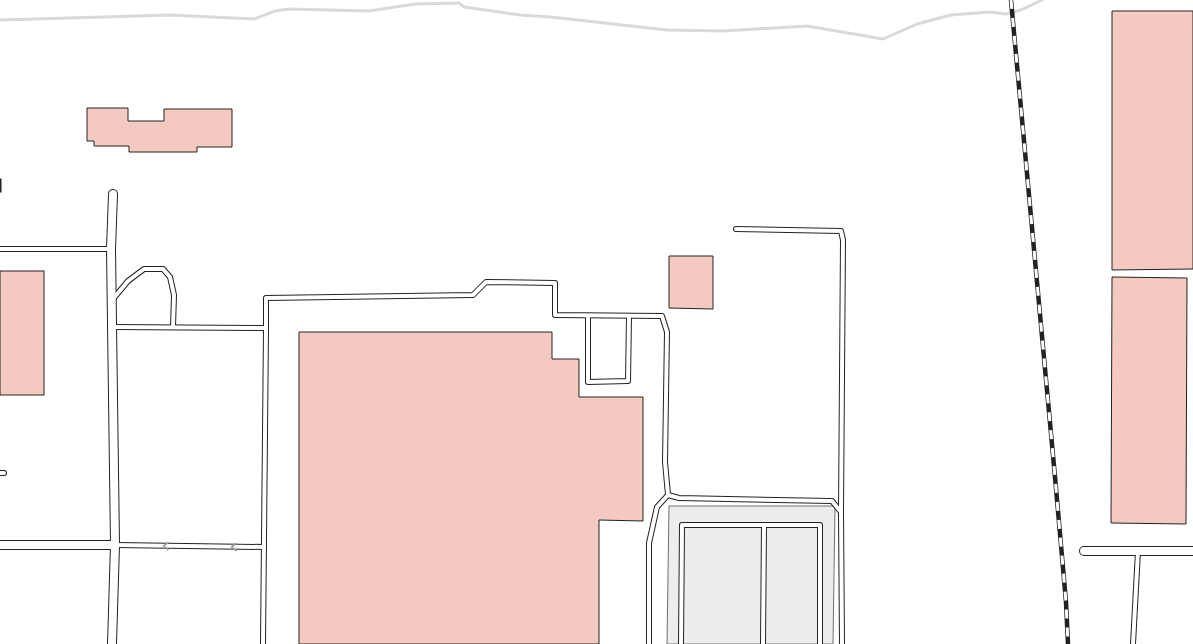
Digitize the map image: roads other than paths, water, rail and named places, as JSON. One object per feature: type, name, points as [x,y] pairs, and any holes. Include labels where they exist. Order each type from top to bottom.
[{"type":"street","points":[[112,644],[115,545],[111,249],[113,194]]},
{"type":"street","points":[[0,545],[115,545]]},
{"type":"street","points":[[1084,551],[1193,551]]},
{"type":"lane","points":[[736,229],[841,231],[843,240],[841,512],[842,644]]},
{"type":"lane","points":[[0,249],[111,249]]},
{"type":"lane","points":[[112,301],[128,282],[144,269],[163,269],[170,277],[174,295],[173,327]]},
{"type":"lane","points":[[263,644],[266,298],[473,295],[486,282],[555,283],[555,315],[662,316],[667,332],[665,462],[668,495],[657,507],[649,543],[649,644]]},
{"type":"lane","points":[[588,316],[588,382],[628,381],[630,316]]},
{"type":"lane","points":[[112,327],[266,328]]},
{"type":"lane","points":[[668,495],[680,498],[832,500],[841,512]]},
{"type":"lane","points":[[681,644],[682,525],[820,525],[820,644]]},
{"type":"lane","points":[[763,644],[764,525]]},
{"type":"lane","points":[[115,545],[264,547]]},
{"type":"lane","points":[[1133,644],[1138,551]]},
{"type":"waterway","points":[[0,20],[170,15],[254,19],[275,11],[289,9],[369,11],[415,4],[459,3],[464,7],[520,15],[667,30],[723,31],[807,26],[883,39],[917,24],[951,15],[990,12],[1006,14],[1021,10],[1042,0]]},
{"type":"railway","points":[[1011,0],[1055,477],[1066,602],[1068,644]]}]
